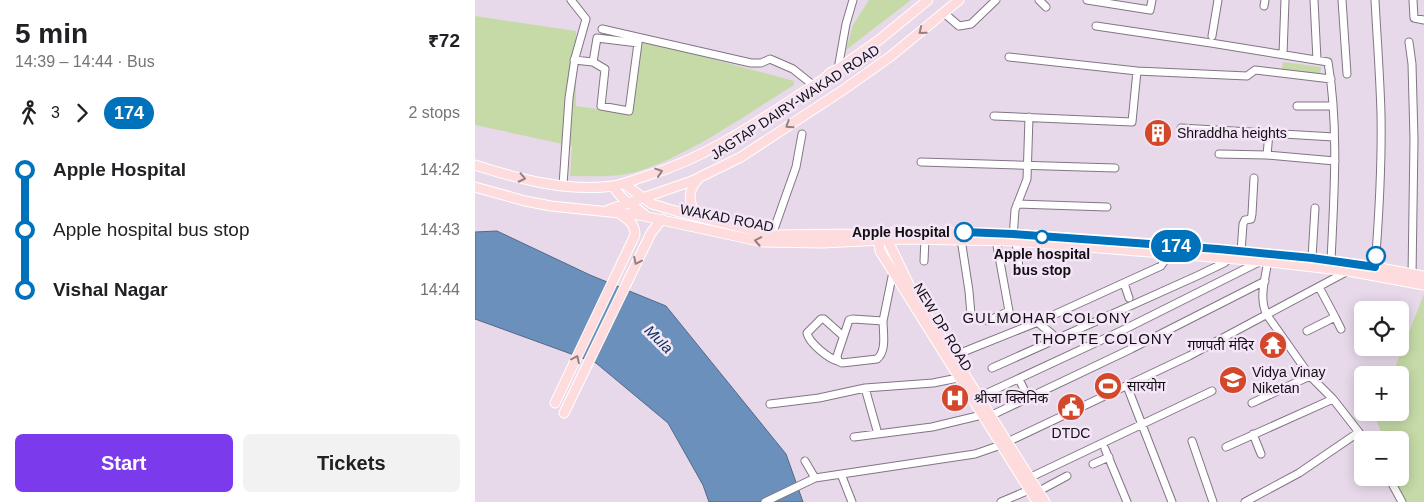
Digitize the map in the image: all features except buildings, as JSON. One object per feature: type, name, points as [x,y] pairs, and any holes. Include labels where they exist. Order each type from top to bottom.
[{"type":"main road","points":[[475,164],[519,177],[563,185],[593,187],[624,184],[685,163],[731,140],[829,73],[839,69],[879,40],[928,0]]},
{"type":"main road","name":"JAGTAP DAIRY-WAKAD ROAD","points":[[605,211],[698,178],[741,157],[891,56],[959,0]]},
{"type":"main road","points":[[698,178],[691,189],[690,197],[693,208],[699,216]]},
{"type":"main road","name":"WAKAD ROAD","points":[[624,184],[652,204],[772,235],[1014,239],[1241,252],[1266,259],[1349,267],[1412,278],[1424,276]]},
{"type":"main road","points":[[613,186],[617,195],[648,217]]},
{"type":"main road","name":"WAKAD ROAD","points":[[475,187],[503,196],[551,206],[661,219],[763,242],[882,237],[942,232],[1169,254],[1230,258],[1312,258],[1331,261],[1349,267],[1375,267],[1412,278],[1424,285]]},
{"type":"main road","points":[[555,404],[635,235],[635,228],[631,221],[619,213]]},
{"type":"main road","points":[[564,413],[651,233],[661,219]]},
{"type":"main road","name":"NEW DP ROAD","points":[[882,237],[880,251],[958,378],[1004,443],[1031,477],[1045,502]]},
{"type":"main road","name":"NEW DP ROAD","points":[[882,237],[912,291],[979,397],[986,416]]},
{"type":"main road","name":"NEW DP ROAD","points":[[1004,443],[1037,502]]},
{"type":"street","points":[[563,185],[569,98],[574,60],[586,20],[571,0]]},
{"type":"street","points":[[839,69],[846,24],[853,0]]},
{"type":"street","points":[[944,13],[959,26],[971,24],[996,0]]},
{"type":"street","points":[[1039,0],[1046,7]]},
{"type":"street","points":[[1087,0],[1150,10],[1152,0]]},
{"type":"street","points":[[1212,36],[1218,0]]},
{"type":"street","points":[[1283,54],[1285,0]]},
{"type":"street","points":[[1314,0],[1317,60]]},
{"type":"street","points":[[1341,0],[1347,74]]},
{"type":"street","points":[[1375,0],[1380,81],[1381,191],[1375,267]]},
{"type":"street","points":[[1413,0],[1414,18],[1424,20]]},
{"type":"street","points":[[1096,26],[1328,62],[1331,79],[1335,161],[1331,261]]},
{"type":"street","points":[[602,29],[751,63],[761,63],[770,59],[793,68],[813,85]]},
{"type":"street","points":[[574,60],[593,62],[605,69],[601,106],[629,110],[638,43],[597,38],[593,62]]},
{"type":"street","points":[[1409,42],[1412,64],[1414,140],[1412,278]]},
{"type":"street","points":[[1009,58],[1137,71],[1247,76],[1255,70],[1331,79]]},
{"type":"street","points":[[994,116],[1132,122],[1137,71]]},
{"type":"street","points":[[1297,106],[1332,106]]},
{"type":"street","points":[[1019,268],[1014,239],[1017,204],[1026,183],[1029,117]]},
{"type":"street","points":[[1181,128],[1334,137]]},
{"type":"street","points":[[1267,156],[1269,133]]},
{"type":"street","points":[[772,235],[796,167],[802,134]]},
{"type":"street","points":[[1219,154],[1335,161]]},
{"type":"street","points":[[921,162],[1115,168]]},
{"type":"street","points":[[1241,252],[1243,224],[1245,220],[1251,219],[1252,214],[1254,178]]},
{"type":"street","points":[[1017,204],[1107,207]]},
{"type":"street","points":[[1312,258],[1315,208]]},
{"type":"street","points":[[924,261],[925,239]]},
{"type":"street","points":[[961,239],[971,315]]},
{"type":"street","points":[[988,321],[1009,311],[996,240]]},
{"type":"street","points":[[953,356],[1038,322],[1161,266],[1169,254]]},
{"type":"street","points":[[992,368],[1207,272],[1230,258]]},
{"type":"street","points":[[1266,259],[1262,306],[1310,376],[1333,399],[1358,431]]},
{"type":"street","points":[[979,397],[1204,291],[1266,259]]},
{"type":"street","points":[[765,502],[815,478],[975,454],[1004,443],[1189,356],[1319,287],[1349,267]]},
{"type":"street","points":[[843,336],[824,319],[821,319],[807,333],[809,339],[831,359],[842,363],[877,360],[881,356],[883,350],[883,321],[893,272]]},
{"type":"street","points":[[853,437],[931,427],[986,416],[1139,345],[1265,280]]},
{"type":"street","points":[[1124,283],[1129,298]]},
{"type":"street","points":[[1319,287],[1341,329]]},
{"type":"street","points":[[1307,331],[1335,317]]},
{"type":"street","points":[[838,361],[837,356],[849,320],[883,321]]},
{"type":"street","points":[[1038,322],[1041,327],[1054,334],[1056,339]]},
{"type":"street","points":[[1252,403],[1310,376]]},
{"type":"street","points":[[771,404],[819,398],[865,388],[933,383],[958,378]]},
{"type":"street","points":[[1019,379],[1028,398]]},
{"type":"street","points":[[1127,386],[1172,502]]},
{"type":"street","points":[[865,388],[879,434]]},
{"type":"street","points":[[1031,477],[1212,391]]},
{"type":"street","points":[[1225,447],[1333,399]]},
{"type":"street","points":[[1253,434],[1261,454]]},
{"type":"street","points":[[1245,502],[1299,473],[1354,435]]},
{"type":"street","points":[[1192,441],[1213,502]]},
{"type":"street","points":[[1105,449],[1127,502]]},
{"type":"street","points":[[1093,464],[1109,457]]},
{"type":"street","points":[[805,461],[815,478]]},
{"type":"street","points":[[841,474],[852,502]]},
{"type":"street","points":[[1039,491],[1067,476]]},
{"type":"street","points":[[1394,486],[1403,502]]},
{"type":"street","points":[[1001,502],[1029,490]]},
{"type":"green space","points":[[869,0],[911,0],[846,50],[853,25]]},
{"type":"green space","points":[[475,16],[576,31],[576,106],[631,114],[641,43],[672,48],[794,81],[794,85],[699,144],[659,164],[622,175],[570,176],[572,146],[475,125]]},
{"type":"green space","points":[[1283,62],[1321,67],[1320,75],[1282,69]]},
{"type":"green space","points":[[1424,294],[1424,502],[1407,502],[1398,486],[1409,486],[1409,431],[1380,431],[1377,421],[1409,421],[1409,366],[1396,366],[1400,356],[1409,356],[1409,332]]},
{"type":"water","name":"Mula","points":[[497,231],[590,275],[666,306],[786,454],[803,502],[709,502],[703,485],[668,423],[596,363],[475,319],[475,232]]},
{"type":"bus line","name":"174","points":[[964,232],[1218,249],[1312,258],[1375,267],[1376,256]]},
{"type":"place","name":"Shraddha heights","points":[[1158,133]]},
{"type":"place","name":"Apple Hospital","points":[[964,232]]},
{"type":"place","name":"Apple hospital bus stop","points":[[1042,237]]},
{"type":"place","name":"गणपती मंदिर","points":[[1273,345]]},
{"type":"place","name":"Vidya Vinay Niketan","points":[[1233,380]]},
{"type":"place","name":"सारयोग","points":[[1108,386]]},
{"type":"place","name":"श्रीजा क्लिनिक","points":[[955,398]]},
{"type":"place","name":"DTDC","points":[[1071,407]]},
{"type":"district","name":"GULMOHAR COLONY","points":[[1047,317]]},
{"type":"district","name":"THOPTE COLONY","points":[[1103,338]]}]
